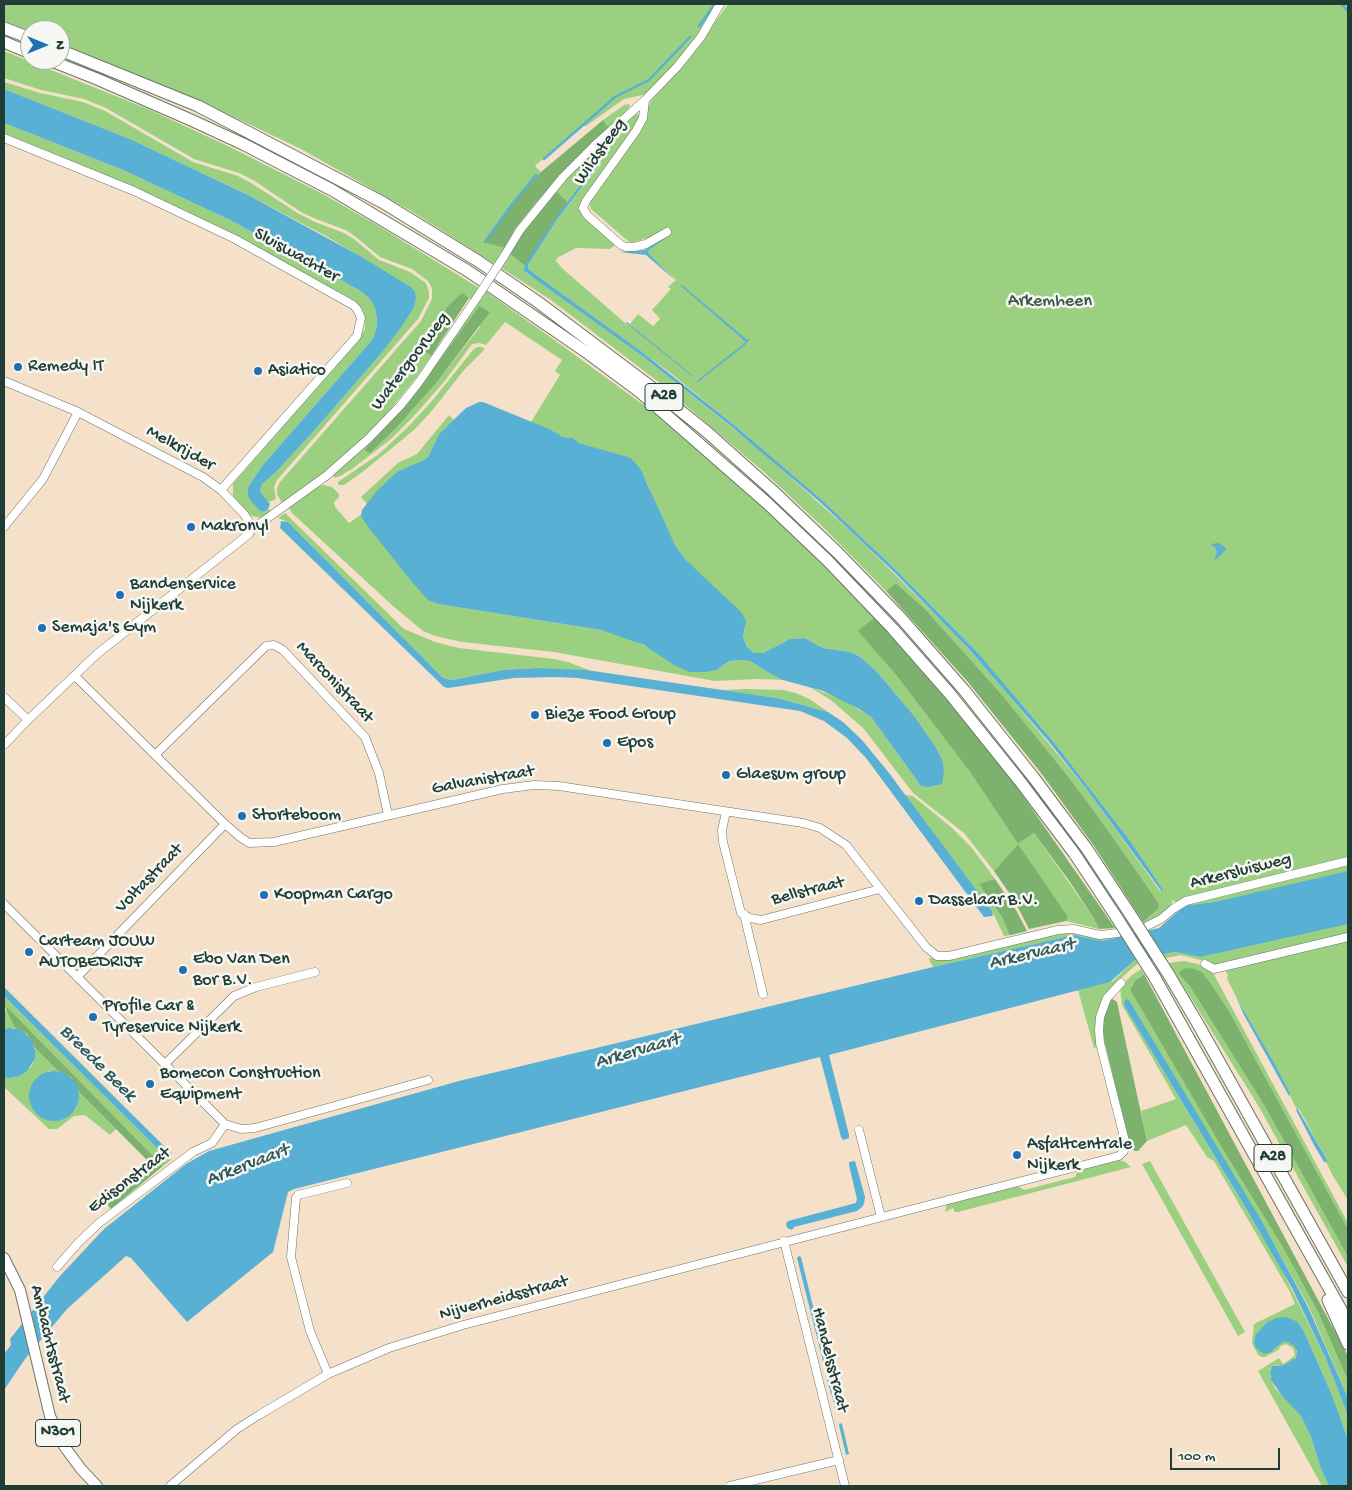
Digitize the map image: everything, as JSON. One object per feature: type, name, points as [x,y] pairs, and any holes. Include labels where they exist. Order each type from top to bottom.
[{"type":"highway","points":[[4,28],[20,34]]},
{"type":"highway","points":[[4,42],[20,48]]},
{"type":"highway","name":"A28","points":[[70,54],[198,106],[382,202],[478,261],[538,302],[707,432],[838,553],[901,618],[964,690],[1034,778],[1087,849],[1169,975],[1203,1032],[1348,1292]]},
{"type":"highway","name":"A28","points":[[70,68],[97,78],[243,144],[332,190],[468,271],[589,354],[640,392],[827,560],[893,629],[950,694],[1019,780],[1074,853],[1155,978],[1348,1322]]},
{"type":"highway","name":"A28","points":[[1290,1219],[1348,1344]]},
{"type":"main road","name":"Ambachtsstraat","points":[[4,1258],[20,1290],[50,1416],[64,1446],[81,1469],[97,1486]]},
{"type":"street","name":"Watergoorweg","points":[[4,745],[97,654],[249,534],[251,530],[326,476],[378,430],[419,382],[525,223],[563,176],[600,140],[646,100],[677,67],[701,37],[720,4]]},
{"type":"street","name":"Wildsteeg","points":[[646,100],[643,118],[636,131],[583,208],[587,215],[621,245],[626,247],[634,248],[646,244],[667,232]]},
{"type":"street","name":"Sluiswachter","points":[[4,138],[134,191],[227,235],[357,309],[361,318],[357,336],[221,490]]},
{"type":"street","name":"Melkrijder","points":[[4,381],[78,412],[203,477],[221,490],[244,514],[251,525],[251,530]]},
{"type":"street","points":[[4,527],[42,479],[78,412]]},
{"type":"street","name":"Marconistraat","points":[[156,754],[266,646],[274,645],[283,650],[365,738],[379,773],[388,815]]},
{"type":"street","name":"Galvanistraat","points":[[75,676],[225,824],[240,838],[249,843],[262,843],[503,789],[534,785],[559,786],[803,823],[820,828],[846,845],[926,948],[936,956],[949,956],[1058,930],[1073,929],[1100,935],[1118,933]]},
{"type":"street","points":[[4,697],[28,720]]},
{"type":"street","points":[[726,812],[722,830],[723,842],[741,912],[744,914],[763,994]]},
{"type":"street","name":"Voltastraat","points":[[76,977],[225,824]]},
{"type":"street","name":"Arkersluisweg","points":[[1147,926],[1161,919],[1186,901],[1348,861]]},
{"type":"street","name":"Bellstraat","points":[[744,914],[750,918],[761,920],[880,889]]},
{"type":"street","points":[[4,904],[225,1124],[240,1129],[255,1128],[428,1080]]},
{"type":"street","points":[[1205,964],[1214,970],[1348,937]]},
{"type":"street","points":[[165,1064],[234,996],[256,987],[315,972]]},
{"type":"street","name":"Nijverheidsstraat","points":[[170,1486],[237,1429],[328,1374],[389,1348],[463,1324],[1117,1157],[1123,1153],[1125,1141],[1100,1043],[1099,1030],[1100,1017],[1107,998],[1121,983]]},
{"type":"street","name":"Edisonstraat","points":[[57,1266],[99,1223],[193,1152],[212,1143],[225,1124]]},
{"type":"street","points":[[859,1130],[881,1217]]},
{"type":"street","points":[[328,1374],[310,1331],[291,1257],[296,1198],[298,1195],[347,1183]]},
{"type":"street","name":"Handelsstraat","points":[[784,1241],[845,1486]]},
{"type":"street","points":[[730,1486],[839,1460]]},
{"type":"green space","points":[[4,4],[715,4],[709,17],[678,62],[647,94],[624,99],[586,126],[580,126],[535,166],[541,172],[512,203],[484,241],[505,248],[495,264],[411,211],[301,149],[174,90],[70,47],[70,20],[20,20],[20,27],[4,21]]},
{"type":"green space","name":"Arkemheen","points":[[728,4],[1348,4],[1348,1200],[1333,1176],[1326,1158],[1299,1109],[1296,1108],[1275,1064],[1237,999],[1222,964],[1212,964],[1181,955],[1137,964],[1119,980],[1097,1015],[1095,1027],[1097,1047],[1094,1048],[1078,990],[1113,981],[1135,960],[1175,952],[1200,957],[1177,903],[1173,900],[1171,906],[1165,912],[1145,924],[1143,922],[1159,908],[1158,902],[1067,775],[1003,696],[925,609],[896,583],[886,591],[826,530],[764,472],[656,380],[551,300],[500,267],[509,253],[525,266],[524,271],[526,273],[549,287],[641,355],[759,449],[858,538],[956,635],[1002,687],[1088,791],[1160,891],[1163,891],[1131,842],[1056,745],[979,654],[895,569],[822,500],[733,424],[669,372],[528,269],[528,265],[558,218],[602,163],[568,202],[555,190],[599,145],[634,115],[638,114],[639,120],[578,208],[613,241],[614,246],[610,249],[576,248],[557,258],[556,261],[625,323],[641,334],[630,324],[638,314],[653,326],[660,319],[652,310],[671,289],[668,287],[676,280],[644,250],[651,245],[646,238],[635,243],[628,241],[591,209],[589,202],[642,127],[651,101],[685,64]]},
{"type":"green space","points":[[4,51],[20,57],[20,70],[51,70],[148,109],[232,148],[321,193],[479,288],[471,300],[469,298],[425,351],[431,356],[376,427],[349,454],[285,503],[282,503],[277,494],[280,482],[421,321],[432,299],[432,288],[428,281],[412,269],[380,257],[346,230],[301,212],[253,180],[239,173],[194,159],[106,108],[84,99],[41,90],[4,78]]},
{"type":"green space","points":[[4,82],[40,93],[83,102],[105,111],[193,162],[238,176],[299,214],[344,233],[379,260],[410,272],[426,283],[429,298],[418,319],[277,480],[274,487],[276,499],[269,502],[262,496],[260,491],[262,484],[275,473],[312,433],[379,356],[411,287],[326,236],[250,196],[130,139],[4,89]]},
{"type":"green space","points":[[629,104],[630,106],[625,113],[609,128],[603,120],[624,105]]},
{"type":"green space","points":[[603,120],[609,128],[573,162],[535,204],[515,229],[505,248],[483,242],[512,203],[541,172]]},
{"type":"green space","points":[[4,123],[123,170],[230,220],[359,290],[370,299],[375,308],[377,319],[376,330],[372,340],[262,466],[248,487],[248,496],[260,511],[264,512],[268,509],[272,512],[263,518],[247,514],[233,496],[233,484],[357,341],[365,329],[365,316],[362,309],[350,298],[192,214],[4,133]]},
{"type":"green space","points":[[555,190],[568,202],[525,266],[509,253]]},
{"type":"green space","points":[[485,291],[671,425],[767,509],[875,617],[859,631],[896,675],[970,772],[1018,844],[994,871],[964,833],[913,793],[864,729],[832,701],[810,687],[843,700],[871,717],[918,782],[942,759],[915,717],[879,674],[862,658],[850,652],[823,648],[805,638],[790,639],[763,653],[754,653],[747,647],[743,637],[745,628],[675,545],[660,515],[648,484],[631,459],[579,443],[573,438],[563,437],[531,422],[560,375],[555,371],[562,360],[505,322],[486,345],[472,344],[444,382],[391,439],[352,469],[334,478],[333,474],[369,442]],"holes":[[[479,306],[480,327],[437,382],[398,426],[370,452],[364,450],[409,402]]]},
{"type":"green space","points":[[462,293],[469,298],[431,356],[424,351],[424,348],[448,306]]},
{"type":"green space","points":[[479,306],[490,312],[437,382],[398,426],[370,453],[364,450],[409,402]]},
{"type":"green space","points":[[477,347],[485,349],[464,370],[414,430],[365,470],[344,485],[338,485],[338,482],[379,454],[408,427],[432,401],[473,350]]},
{"type":"green space","points":[[449,415],[454,420],[439,434],[428,457],[377,492],[367,504],[361,497],[398,463],[417,454]]},
{"type":"green space","points":[[323,485],[332,487],[339,494],[339,497],[334,502],[335,507],[349,523],[362,514],[438,604],[601,630],[654,650],[717,670],[729,661],[750,661],[769,673],[786,680],[715,681],[554,652],[462,642],[435,636],[423,631],[393,606],[292,513],[289,508],[313,489]]},
{"type":"green space","points":[[285,513],[404,629],[435,642],[459,648],[554,659],[591,671],[537,668],[503,670],[452,680],[443,678],[288,522],[278,518]]},
{"type":"green space","points":[[896,583],[925,609],[1003,696],[1067,775],[1101,821],[1158,902],[1159,908],[1143,922],[1094,846],[1041,773],[967,681],[886,591]]},
{"type":"green space","points":[[875,617],[937,686],[1009,776],[1115,928],[1099,929],[1070,882],[1034,833],[1018,844],[970,772],[896,675],[858,631]]},
{"type":"green space","points":[[722,690],[783,690],[796,693],[811,700],[828,712],[777,698]]},
{"type":"green space","points":[[904,795],[913,796],[951,827],[972,848],[995,879],[980,885],[1002,917],[1011,935],[1004,936],[992,911]]},
{"type":"green space","points":[[1034,833],[1093,917],[1099,929],[1066,921],[1067,919],[1018,844]]},
{"type":"green space","points":[[1018,844],[1068,917],[1066,921],[1029,929],[1014,900],[994,871]]},
{"type":"green space","points":[[995,879],[1016,910],[1027,931],[1009,934],[1002,917],[979,884]]},
{"type":"green space","points":[[1071,932],[1091,937],[1120,935],[1121,937],[1102,941],[1074,935],[933,967],[929,959],[1052,934]]},
{"type":"green space","points":[[1184,961],[1206,966],[1212,971],[1348,1223],[1348,1229],[1229,1011],[1212,985],[1202,972],[1182,977],[1191,988],[1264,1105],[1348,1257],[1348,1267],[1258,1105],[1169,963]]},
{"type":"green space","points":[[1186,968],[1202,972],[1229,1011],[1348,1229],[1348,1257],[1264,1105],[1191,988],[1180,975],[1179,972]]},
{"type":"green space","points":[[1141,969],[1144,974],[1139,977],[1130,990],[1222,1148],[1282,1246],[1318,1312],[1348,1381],[1348,1398],[1309,1307],[1276,1248],[1129,1000],[1124,1002],[1125,1007],[1278,1262],[1326,1359],[1348,1416],[1348,1440],[1332,1395],[1305,1334],[1266,1323],[1256,1334],[1274,1350],[1285,1341],[1293,1344],[1296,1348],[1297,1355],[1294,1360],[1284,1365],[1275,1365],[1270,1369],[1270,1377],[1275,1388],[1301,1416],[1329,1486],[1322,1486],[1258,1371],[1279,1358],[1283,1364],[1295,1355],[1293,1348],[1286,1344],[1279,1347],[1280,1349],[1262,1357],[1258,1355],[1252,1343],[1254,1324],[1295,1304],[1290,1292],[1214,1161],[1207,1157],[1186,1125],[1147,1141],[1141,1111],[1176,1099],[1122,1005],[1120,987]]},
{"type":"green space","points":[[1144,974],[1348,1356],[1348,1381],[1318,1312],[1282,1246],[1222,1148],[1130,990],[1136,980]]},
{"type":"green space","points":[[4,996],[171,1160],[163,1166],[4,1004]]},
{"type":"green space","points":[[1111,998],[1117,1002],[1147,1141],[1138,1151],[1131,1149],[1103,1035],[1103,1018]]},
{"type":"green space","points":[[4,1004],[163,1166],[111,1209],[107,1204],[151,1164],[79,1092],[71,1077],[58,1071],[35,1048],[27,1034],[15,1028]]},
{"type":"green space","points":[[7,1009],[15,1028],[4,1029],[4,1012]]},
{"type":"green space","points":[[35,1048],[58,1071],[48,1071],[30,1104],[35,1112],[47,1120],[63,1119],[77,1107],[79,1092],[116,1129],[110,1135],[85,1115],[74,1116],[57,1129],[49,1129],[4,1087],[4,1077],[15,1077],[31,1067],[35,1059]]},
{"type":"green space","points":[[1119,1160],[1131,1167],[958,1212],[955,1212],[953,1208],[945,1212],[947,1204],[1018,1186],[1024,1190],[1075,1177],[1078,1170]]},
{"type":"green space","points":[[1150,1161],[1245,1332],[1238,1336],[1142,1164]]},
{"type":"water","points":[[4,89],[130,139],[250,196],[360,256],[411,287],[415,292],[414,307],[379,356],[312,433],[275,473],[262,484],[260,491],[270,504],[264,512],[260,511],[251,501],[248,496],[248,487],[262,466],[372,340],[376,330],[377,319],[375,308],[370,299],[359,290],[230,220],[123,170],[4,123]]},
{"type":"water","points":[[601,163],[558,218],[528,265],[528,269],[642,352],[733,424],[822,500],[895,569],[979,654],[1056,745],[1131,842],[1163,890],[1162,892],[1088,791],[1050,743],[968,648],[896,574],[821,503],[732,427],[641,355],[524,271],[524,267],[538,244],[560,212],[583,182]]},
{"type":"water","points":[[667,237],[649,250],[648,253],[676,281],[646,255],[620,252],[645,250]]},
{"type":"water","points":[[680,285],[746,339],[750,339],[698,382],[746,342]]},
{"type":"water","points":[[626,323],[693,376],[693,377]]},
{"type":"water","points":[[479,402],[549,429],[563,437],[573,438],[579,443],[631,458],[641,470],[675,545],[686,560],[741,612],[746,621],[743,637],[747,647],[754,653],[763,653],[790,639],[805,638],[823,648],[850,652],[862,658],[879,674],[915,717],[935,746],[942,759],[944,771],[942,784],[928,787],[921,786],[871,717],[859,709],[823,691],[783,680],[750,661],[729,661],[717,670],[689,672],[674,665],[644,645],[601,630],[438,604],[428,600],[369,528],[361,516],[362,510],[376,492],[397,472],[428,457],[439,434],[466,408]]},
{"type":"water","points":[[281,521],[288,522],[443,678],[452,680],[503,670],[537,668],[586,670],[777,698],[828,712],[843,722],[862,740],[889,773],[992,911],[992,916],[984,917],[866,758],[847,738],[824,721],[800,711],[577,678],[514,678],[448,688],[444,687],[280,528]]},
{"type":"water","points":[[1219,543],[1227,549],[1214,561],[1217,552],[1211,544]]},
{"type":"water","name":"Arkervaart","points":[[1348,871],[1348,924],[1200,957],[1175,952],[1135,960],[1110,982],[829,1055],[849,1135],[849,1138],[843,1140],[820,1057],[294,1189],[288,1192],[273,1252],[187,1322],[131,1258],[126,1256],[67,1309],[25,1359],[4,1390],[4,1354],[11,1345],[10,1339],[60,1276],[104,1229],[186,1164],[209,1151],[459,1081],[933,967],[1074,935],[1102,941],[1159,928],[1184,906],[1215,902]]},
{"type":"water","points":[[4,987],[172,1154],[170,1157],[167,1158],[4,996]]},
{"type":"water","points":[[1126,999],[1129,1000],[1261,1220],[1308,1307],[1348,1398],[1348,1416],[1326,1359],[1292,1288],[1125,1007],[1124,1002]]},
{"type":"water","points":[[1237,999],[1275,1064],[1290,1094],[1289,1096],[1244,1015]]},
{"type":"water","points":[[4,1029],[18,1029],[26,1034],[32,1041],[35,1050],[35,1059],[27,1071],[19,1076],[10,1078],[4,1077]]},
{"type":"water","points":[[49,1071],[59,1071],[72,1078],[79,1091],[79,1101],[72,1114],[59,1121],[49,1121],[40,1117],[33,1110],[29,1101],[29,1091],[33,1082],[40,1075]]},
{"type":"water","points":[[1297,1108],[1327,1162],[1324,1162],[1314,1145],[1296,1110]]},
{"type":"water","points":[[855,1161],[865,1197],[862,1207],[857,1211],[794,1227],[792,1230],[787,1228],[786,1224],[788,1221],[856,1203],[857,1199],[849,1165],[849,1162]]},
{"type":"water","points":[[801,1257],[828,1368],[825,1369],[797,1258]]},
{"type":"water","points":[[1286,1317],[1298,1322],[1332,1395],[1348,1440],[1348,1486],[1329,1486],[1301,1416],[1283,1397],[1271,1380],[1270,1372],[1272,1366],[1284,1365],[1296,1358],[1297,1351],[1294,1346],[1288,1342],[1283,1342],[1271,1352],[1264,1354],[1257,1349],[1254,1343],[1256,1334],[1266,1323],[1276,1318]]},
{"type":"water","points":[[830,1379],[838,1407],[836,1409],[827,1380]]},
{"type":"water","points":[[840,1423],[842,1424],[849,1454],[846,1455],[839,1425]]},
{"type":"waterway","points":[[699,26],[715,4]]},
{"type":"waterway","points":[[1342,4],[1348,12]]},
{"type":"waterway","points":[[544,159],[615,97],[649,80],[690,37]]},
{"type":"waterway","points":[[485,242],[536,175]]},
{"type":"place","name":"Remedy IT","points":[[18,367]]},
{"type":"place","name":"Asiatico","points":[[258,371]]},
{"type":"place","name":"Makronyl","points":[[191,527]]},
{"type":"place","name":"Bandenservice Nijkerk","points":[[120,595]]},
{"type":"place","name":"Semaja's Gym","points":[[42,628]]},
{"type":"place","name":"Bieze Food Group","points":[[535,715]]},
{"type":"place","name":"Epos","points":[[607,743]]},
{"type":"place","name":"Glaesum group","points":[[726,775]]},
{"type":"place","name":"Storteboom","points":[[242,816]]},
{"type":"place","name":"Koopman Cargo","points":[[264,895]]},
{"type":"place","name":"Dasselaar B.V.","points":[[919,901]]},
{"type":"place","name":"Carteam JOUW AUTOBEDRIJF","points":[[29,952]]},
{"type":"place","name":"Ebo Van Den Bor B.V.","points":[[183,970]]},
{"type":"place","name":"Profile Car & Tyreservice Nijkerk","points":[[93,1017]]},
{"type":"place","name":"Bomecon Construction Equipment","points":[[150,1084]]},
{"type":"place","name":"Asfaltcentrale Nijkerk","points":[[1017,1155]]},
{"type":"water label","name":"Breede Beek","points":[[97,1064]]}]
